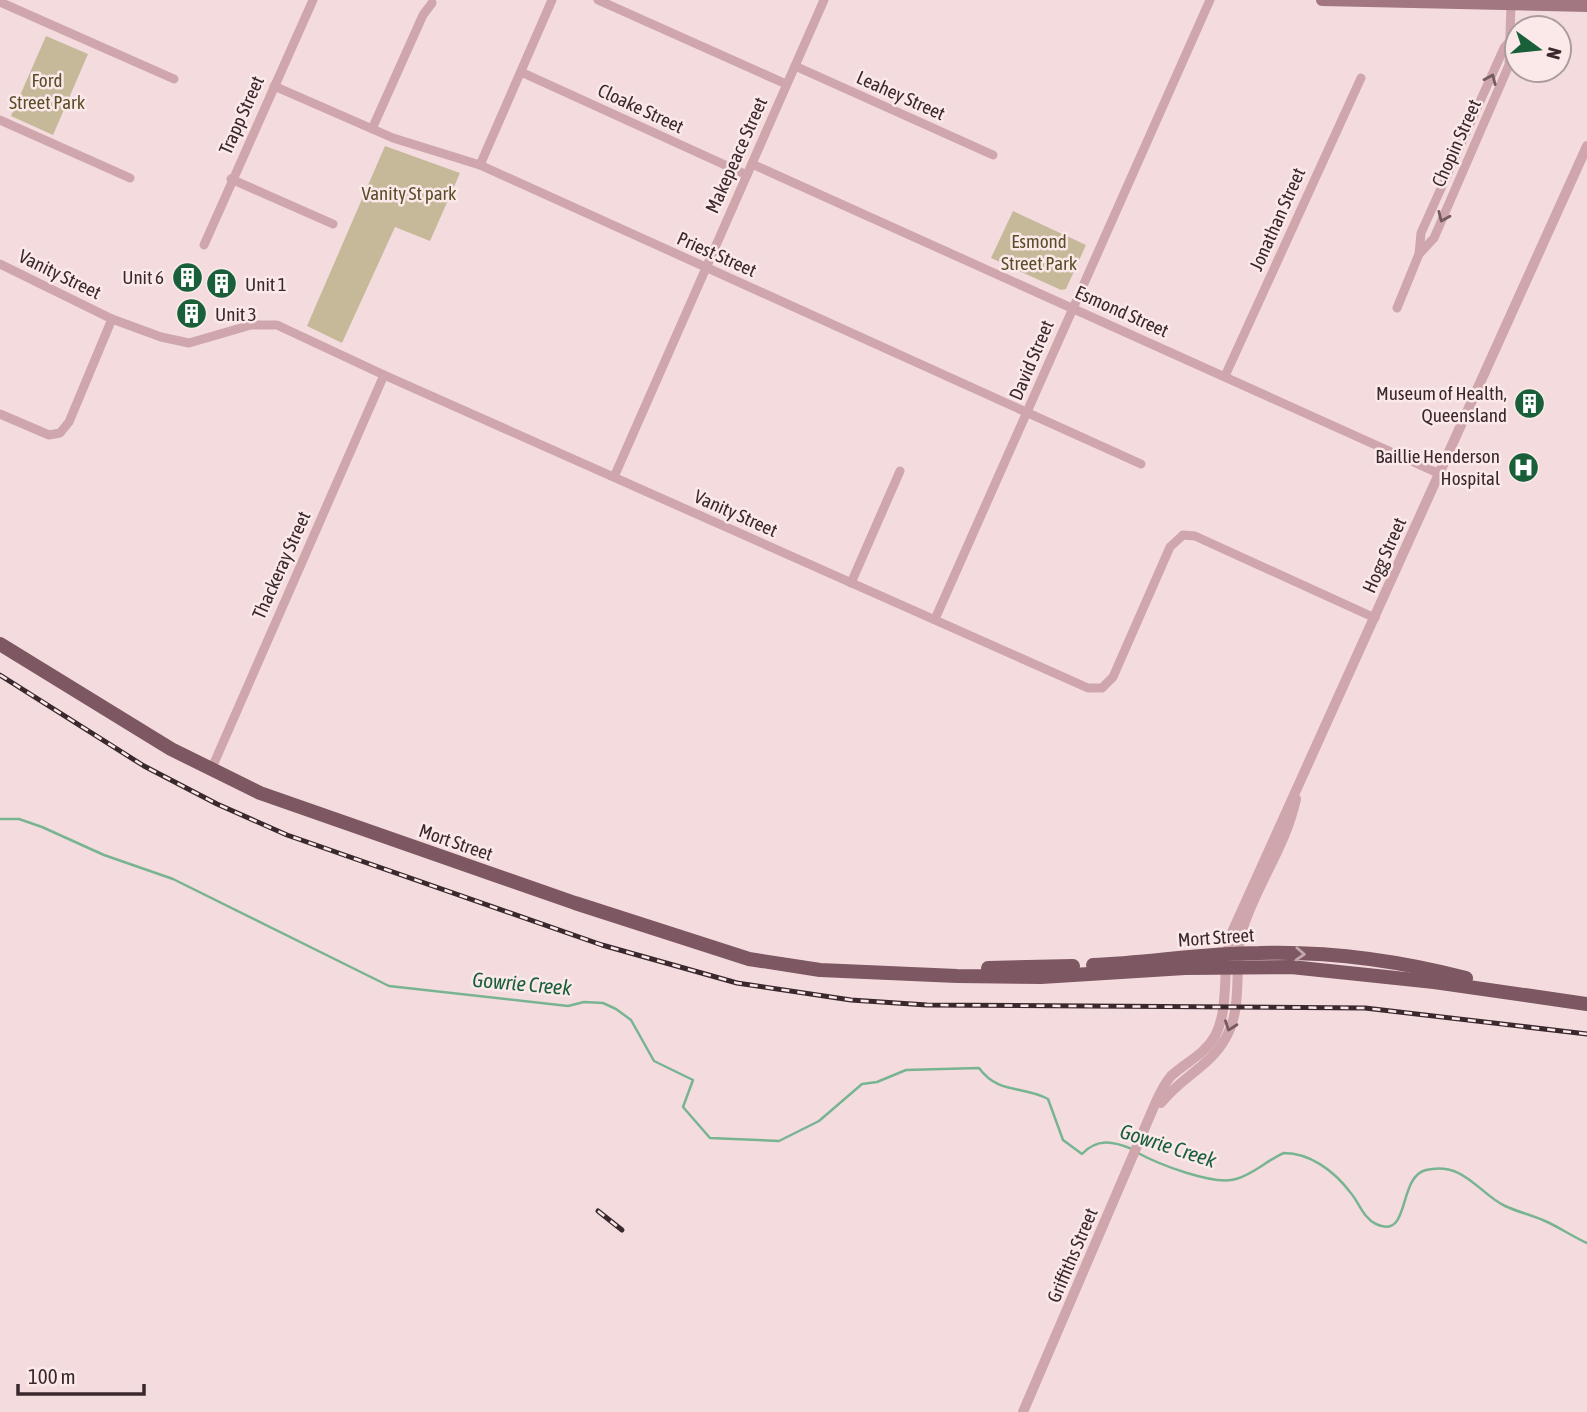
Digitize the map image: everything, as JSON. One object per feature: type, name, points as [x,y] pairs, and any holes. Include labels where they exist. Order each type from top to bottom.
[{"type":"main road","points":[[1322,0],[1511,5],[1566,3],[1587,6]]},
{"type":"main road","name":"Mort Street","points":[[0,644],[171,749],[211,770],[314,814],[710,949],[749,959],[820,970],[1041,977],[1240,960],[1496,990],[1587,1004]]},
{"type":"street","name":"Trapp Street","points":[[204,245],[313,0]]},
{"type":"street","points":[[480,165],[552,0]]},
{"type":"street","points":[[598,0],[786,85]]},
{"type":"street","name":"Makepeace Street","points":[[614,477],[824,0]]},
{"type":"street","name":"David Street","points":[[935,620],[1210,0]]},
{"type":"street","points":[[0,2],[174,79]]},
{"type":"street","points":[[372,129],[422,15],[432,3]]},
{"type":"street","name":"Chopin Street","points":[[1397,307],[1419,254],[1422,233],[1504,48],[1510,41],[1511,5]]},
{"type":"street","name":"Leahey Street","points":[[795,66],[993,155]]},
{"type":"street","name":"Cloake Street","points":[[521,72],[747,175]]},
{"type":"street","name":"Jonathan Street","points":[[1226,376],[1361,78]]},
{"type":"street","name":"Priest Street","points":[[274,86],[372,129],[480,165],[1141,464]]},
{"type":"street","points":[[0,120],[130,178]]},
{"type":"street","name":"Hogg Street","points":[[1224,961],[1244,905],[1587,146]]},
{"type":"street","name":"Esmond Street","points":[[752,164],[1440,474]]},
{"type":"street","points":[[232,179],[333,224]]},
{"type":"street","name":"Vanity Street","points":[[0,264],[112,319],[189,344],[251,325],[277,325],[1088,688],[1102,688],[1113,677],[1170,547],[1183,535],[1195,536],[1375,618]]},
{"type":"street","points":[[0,414],[49,435],[60,433],[69,422],[112,319]]},
{"type":"street","name":"Thackeray Street","points":[[211,770],[384,375]]},
{"type":"street","points":[[851,583],[900,471]]},
{"type":"street","name":"Hogg Street","points":[[1240,960],[1243,930],[1288,830],[1299,786]]},
{"type":"street","name":"Griffiths Street","points":[[1153,1112],[1172,1088],[1203,1065],[1223,1043],[1235,1014],[1240,960]]},
{"type":"street","name":"Griffiths Street","points":[[1023,1412],[1153,1112],[1171,1077],[1194,1061],[1215,1035],[1222,1015],[1224,961]]},
{"type":"green space","name":"Ford Street Park","points":[[46,36],[88,54],[53,135],[11,116]]},
{"type":"green space","name":"Vanity St park","points":[[385,146],[460,173],[430,241],[395,227],[342,343],[307,326]]},
{"type":"green space","name":"Esmond Street Park","points":[[1013,211],[1086,245],[1066,289],[1061,290],[991,258]]},
{"type":"waterway","name":"Gowrie Creek","points":[[0,819],[19,819],[104,855],[173,879],[389,986],[568,1006],[584,1002],[603,1003],[631,1020],[654,1061],[693,1080],[683,1107],[710,1138],[779,1141],[819,1121],[862,1084],[877,1082],[906,1070],[979,1068],[987,1077],[1003,1086],[1048,1099],[1063,1140],[1082,1154],[1093,1145],[1106,1142],[1132,1149]]},
{"type":"waterway","name":"Gowrie Creek","points":[[1138,1153],[1186,1173],[1226,1180],[1249,1174],[1284,1153],[1303,1156],[1329,1170],[1350,1192],[1368,1218],[1387,1227],[1394,1224],[1400,1216],[1417,1175],[1439,1168],[1451,1170],[1461,1174],[1505,1206],[1545,1221],[1587,1243]]},
{"type":"railway","points":[[0,675],[144,766],[217,804],[287,835],[602,945],[737,983],[851,1000],[927,1005],[1365,1008],[1587,1034]]},
{"type":"railway","points":[[598,1211],[622,1230]]},
{"type":"place","name":"Unit 6","points":[[187,277]]},
{"type":"place","name":"Unit 1","points":[[222,284]]},
{"type":"place","name":"Unit 3","points":[[192,314]]},
{"type":"place","name":"Museum of Health, Queensland","points":[[1530,404]]},
{"type":"place","name":"Baillie Henderson Hospital","points":[[1523,467]]}]
